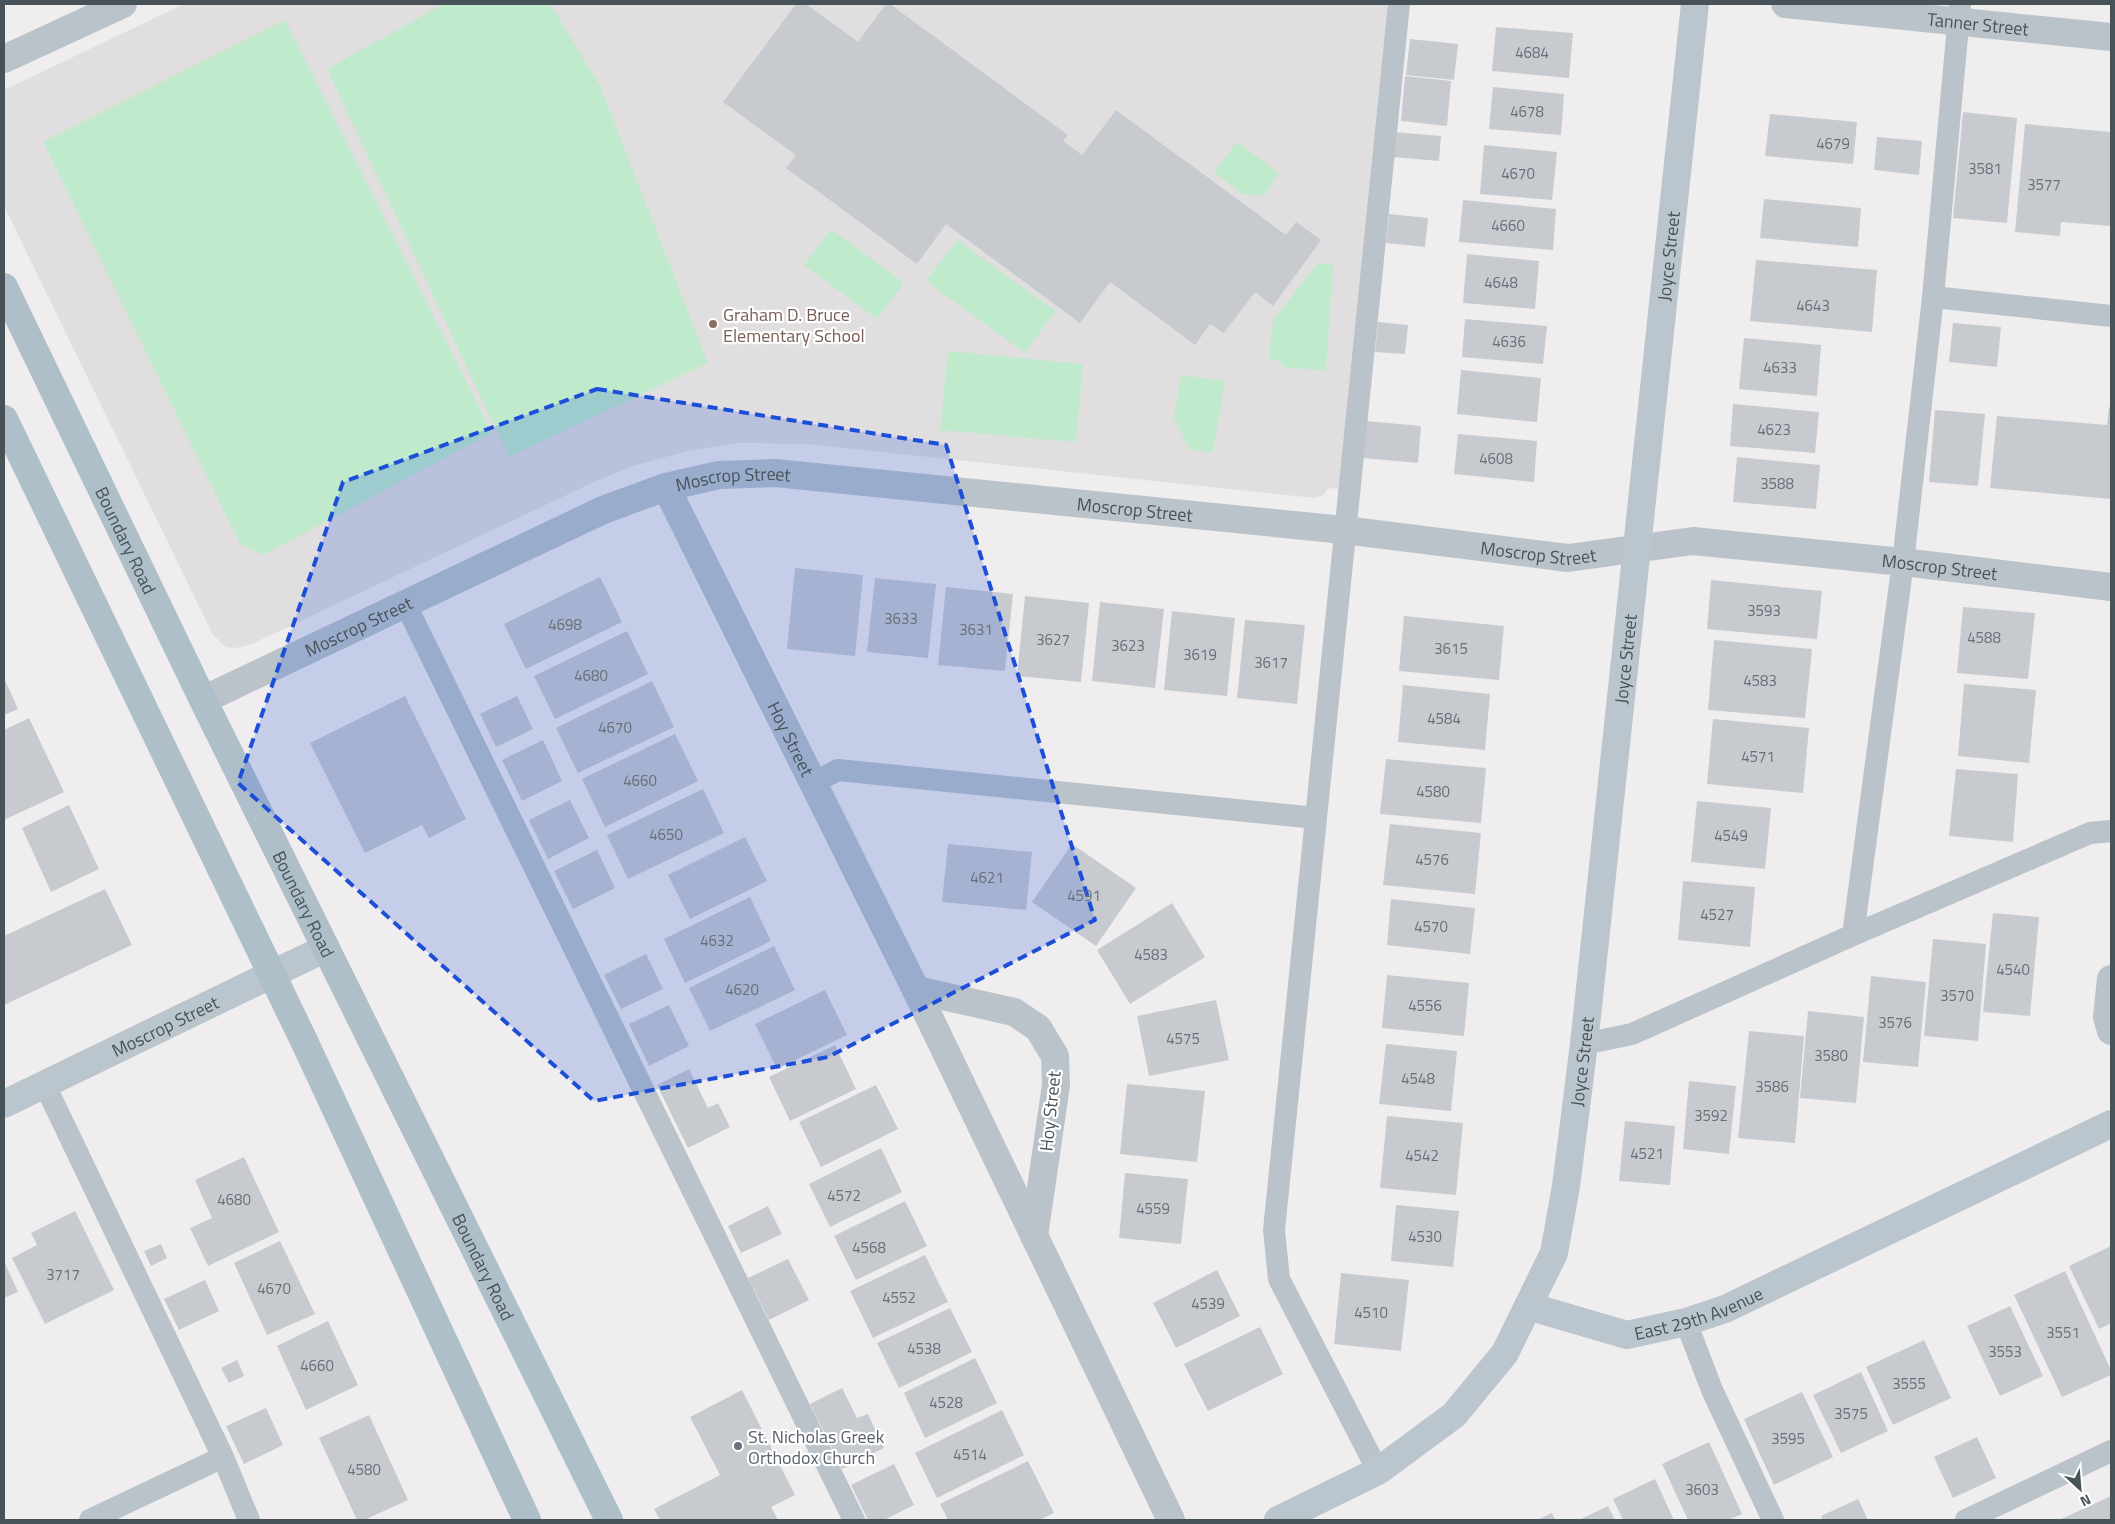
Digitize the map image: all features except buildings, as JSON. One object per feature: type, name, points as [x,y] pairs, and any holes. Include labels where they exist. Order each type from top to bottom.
[{"type":"main road","name":"Joyce Street","points":[[1528,1306],[1554,1253],[1566,1186],[1584,1044],[1695,4]]},
{"type":"main road","name":"Boundary Road","points":[[4,287],[203,700],[609,1520]]},
{"type":"main road","points":[[4,419],[11,451],[272,975],[527,1520]]},
{"type":"main road","name":"Moscrop Street","points":[[4,1104],[326,948]]},
{"type":"main road","name":"East 29th Avenue","points":[[1528,1306],[1627,1335],[1686,1322],[1725,1308],[2111,1124]]},
{"type":"main road","points":[[1278,1520],[1378,1471],[1454,1415],[1505,1353],[1528,1306]]},
{"type":"street","points":[[4,59],[121,4]]},
{"type":"street","name":"Tanner Street","points":[[1785,4],[1959,13],[2111,38]]},
{"type":"street","name":"Moscrop Street","points":[[203,700],[603,510],[666,487],[718,475],[774,473],[1344,530],[1568,558],[1693,541],[1903,562],[2111,587]]},
{"type":"street","name":"Hoy Street","points":[[666,487],[916,990],[1171,1520]]},
{"type":"street","points":[[2111,978],[2107,1017],[2111,1031]]},
{"type":"street","name":"Hoy Street","points":[[916,990],[1014,1012],[1038,1028],[1055,1056],[1056,1085],[1034,1236]]},
{"type":"lane","points":[[1378,1471],[1279,1279],[1274,1230],[1399,4]]},
{"type":"lane","points":[[1853,935],[1903,562],[1933,297],[1959,13]]},
{"type":"lane","points":[[1933,297],[2111,316]]},
{"type":"lane","points":[[405,603],[854,1520]]},
{"type":"lane","points":[[813,783],[838,770],[1316,818]]},
{"type":"lane","points":[[1584,1044],[1632,1034],[1853,935],[2090,833],[2111,831]]},
{"type":"lane","points":[[44,1083],[223,1457],[249,1520]]},
{"type":"lane","points":[[1686,1322],[1712,1390],[1773,1520]]},
{"type":"lane","points":[[1966,1520],[2111,1451]]},
{"type":"lane","points":[[90,1520],[223,1457]]},
{"type":"highlighted area","points":[[597,389],[946,445],[1095,920],[828,1057],[594,1101],[238,783],[343,482]]},
{"type":"shaded area","name":"Graham D. Bruce Elementary School","points":[[184,4],[1382,4],[1399,7],[1348,490],[1329,488],[1323,495],[1315,498],[807,444],[740,443],[692,450],[632,466],[594,482],[252,644],[235,648],[226,647],[213,635],[4,206],[4,90]]},
{"type":"green space","points":[[444,4],[549,4],[554,10],[600,86],[708,363],[509,457],[327,69]]},
{"type":"green space","points":[[285,20],[492,433],[263,555],[240,544],[43,142]]},
{"type":"green space","points":[[1237,142],[1279,173],[1264,196],[1242,194],[1214,172]]},
{"type":"green space","points":[[831,229],[904,283],[877,319],[804,265]]},
{"type":"green space","points":[[957,240],[1055,311],[1025,353],[926,281]]},
{"type":"green space","points":[[1317,264],[1333,264],[1326,371],[1282,367],[1280,360],[1269,359],[1273,321]]},
{"type":"green space","points":[[948,351],[1083,364],[1076,442],[940,430]]},
{"type":"green space","points":[[1181,375],[1225,381],[1213,452],[1190,450],[1174,418]]},
{"type":"place","name":"Graham D. Bruce Elementary School","points":[[713,324]]},
{"type":"place","name":"St. Nicholas Greek Orthodox Church","points":[[738,1446]]}]
